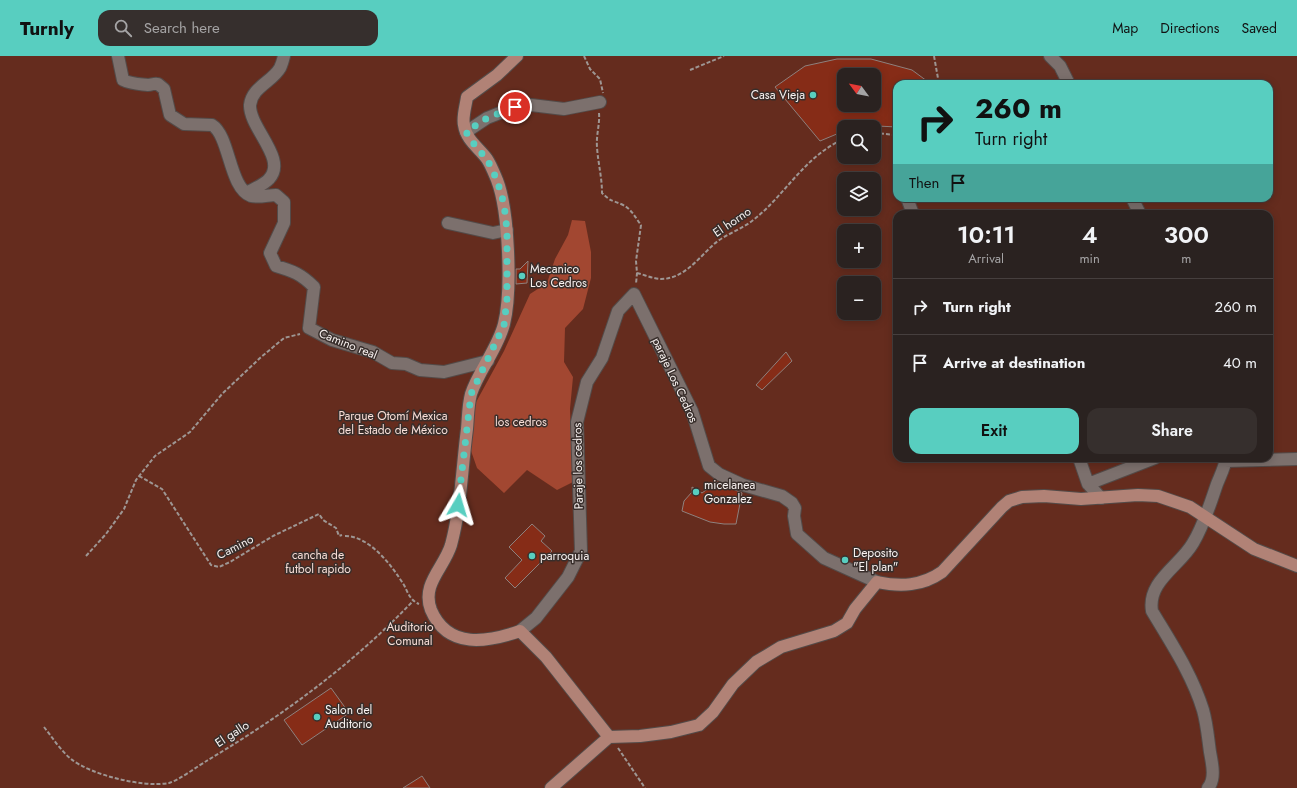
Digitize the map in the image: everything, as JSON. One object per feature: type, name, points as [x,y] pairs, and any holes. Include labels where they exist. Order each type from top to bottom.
[{"type":"main road","points":[[517,56],[497,75],[467,97],[463,124],[466,132],[476,147],[487,159],[497,180],[504,204],[507,230],[507,299],[504,325],[471,394],[456,520],[450,546],[427,592],[431,609],[436,619],[450,634],[465,640],[496,639],[520,631],[546,657],[609,737]]},
{"type":"main road","points":[[550,788],[609,737],[640,736],[671,732],[699,725],[713,712],[733,684],[756,662],[781,648],[834,631],[847,623],[855,609],[877,582],[896,586],[931,580],[942,572],[1002,507],[1009,501],[1022,497],[1044,496],[1101,498],[1138,495],[1158,496],[1190,507],[1254,549],[1297,566]]},
{"type":"street","points":[[118,56],[123,80],[132,84],[141,82],[150,85],[158,84],[164,89],[170,115],[179,122],[212,125],[217,127],[222,133],[223,143],[234,174],[246,193],[269,180],[274,173],[274,158],[252,116],[250,106],[252,97],[259,87],[270,79],[280,68],[284,56]]},
{"type":"street","points":[[1050,56],[1060,66],[1067,80]]},
{"type":"street","points":[[466,132],[487,118],[523,104],[564,109],[600,102]]},
{"type":"street","name":"Camino real","points":[[246,193],[253,196],[276,195],[284,202],[284,223],[270,253],[276,266],[293,270],[314,287],[309,328],[332,340],[373,352],[392,363],[406,364],[420,370],[444,372],[488,361]]},
{"type":"street","points":[[448,223],[493,233],[507,230]]},
{"type":"street","name":"paraje Los Cedros","points":[[634,294],[692,411],[709,466],[720,474],[743,485],[782,496],[792,503],[794,508],[797,534],[824,558],[877,582]]},
{"type":"street","name":"Paraje los cedros","points":[[520,631],[536,618],[568,577],[581,551],[577,422],[587,382],[602,358],[618,311],[634,294]]},
{"type":"street","points":[[1273,459],[1297,459]]},
{"type":"street","points":[[1081,462],[1088,484],[1101,498]]},
{"type":"street","points":[[1088,484],[1145,462]]},
{"type":"street","points":[[1208,788],[1212,780],[1212,762],[1202,710],[1195,689],[1152,611],[1151,604],[1154,591],[1163,577],[1193,544],[1205,518],[1225,462]]},
{"type":"path","points":[[584,56],[590,69],[600,79],[603,91],[598,110],[600,122],[596,133],[598,165],[602,176],[602,193],[611,202],[622,204],[630,210],[641,225],[636,261],[638,273],[634,294]]},
{"type":"path","points":[[690,70],[724,56]]},
{"type":"path","points":[[934,56],[938,80]]},
{"type":"path","points":[[881,134],[893,135]]},
{"type":"path","name":"El horno","points":[[638,273],[660,279],[673,277],[682,272],[700,259],[714,245],[752,221],[780,194],[801,169],[830,145],[837,142]]},
{"type":"path","points":[[86,556],[106,534],[124,509],[139,476],[155,456],[190,432],[222,394],[260,358],[284,338],[303,333],[309,328]]},
{"type":"path","name":"Camino","points":[[139,476],[162,489],[212,565],[219,567],[230,562],[273,536],[319,514],[323,520],[336,528],[338,536],[351,536],[366,543],[383,557],[394,570],[413,601]]},
{"type":"path","points":[[413,601],[431,609]]},
{"type":"path","name":"El gallo","points":[[44,727],[71,759],[88,768],[120,781],[150,784],[169,783],[244,739],[335,674],[413,601]]},
{"type":"path","points":[[609,737],[645,788]]},
{"type":"green space","name":"Parque Otomí Mexica del Estado de México","points":[[0,56],[1297,56],[1297,788],[0,788]]},
{"type":"green space","name":"los cedros","points":[[572,220],[585,221],[591,252],[591,278],[583,309],[565,328],[564,362],[573,377],[570,409],[573,482],[557,490],[527,470],[504,493],[477,468],[470,448],[469,415],[504,351],[530,294],[547,283],[555,259],[568,235]]},
{"type":"building","name":"Casa Vieja","points":[[837,59],[871,59],[912,70],[926,80],[893,80],[893,127],[881,126],[881,120],[837,120],[837,134],[820,141],[775,87],[805,66]]},
{"type":"building","name":"Mecanico Los Cedros","points":[[528,261],[527,283],[516,284],[516,269],[520,269]]},
{"type":"building","points":[[786,352],[792,361],[762,390],[756,385]]},
{"type":"building","points":[[717,482],[742,493],[736,524],[710,522],[682,511],[684,501],[692,492],[692,487],[702,493]]},
{"type":"building","name":"parroquia","points":[[532,524],[545,536],[541,541],[552,551],[515,588],[505,578],[522,560],[509,547]]},
{"type":"building","name":"Salon del Auditorio","points":[[331,688],[349,713],[302,745],[284,720]]},
{"type":"building","points":[[422,776],[430,788],[403,788]]},
{"type":"place","name":"Casa Vieja","points":[[813,95]]},
{"type":"place","name":"Mecanico Los Cedros","points":[[522,276]]},
{"type":"place","name":"micelanea Gonzalez","points":[[696,492]]},
{"type":"place","name":"parroquia","points":[[532,556]]},
{"type":"place","name":"Deposito \"El plan\"","points":[[845,560]]},
{"type":"place","name":"Salon del Auditorio","points":[[317,717]]},
{"type":"route","points":[[458,505],[471,394],[504,325],[507,299],[507,230],[504,204],[497,180],[487,159],[476,147],[466,132],[487,118],[506,109],[515,107]]},
{"type":"park label","name":"cancha de futbol rapido","points":[[318,562]]},
{"type":"park label","name":"Auditorio Comunal","points":[[410,634]]}]
